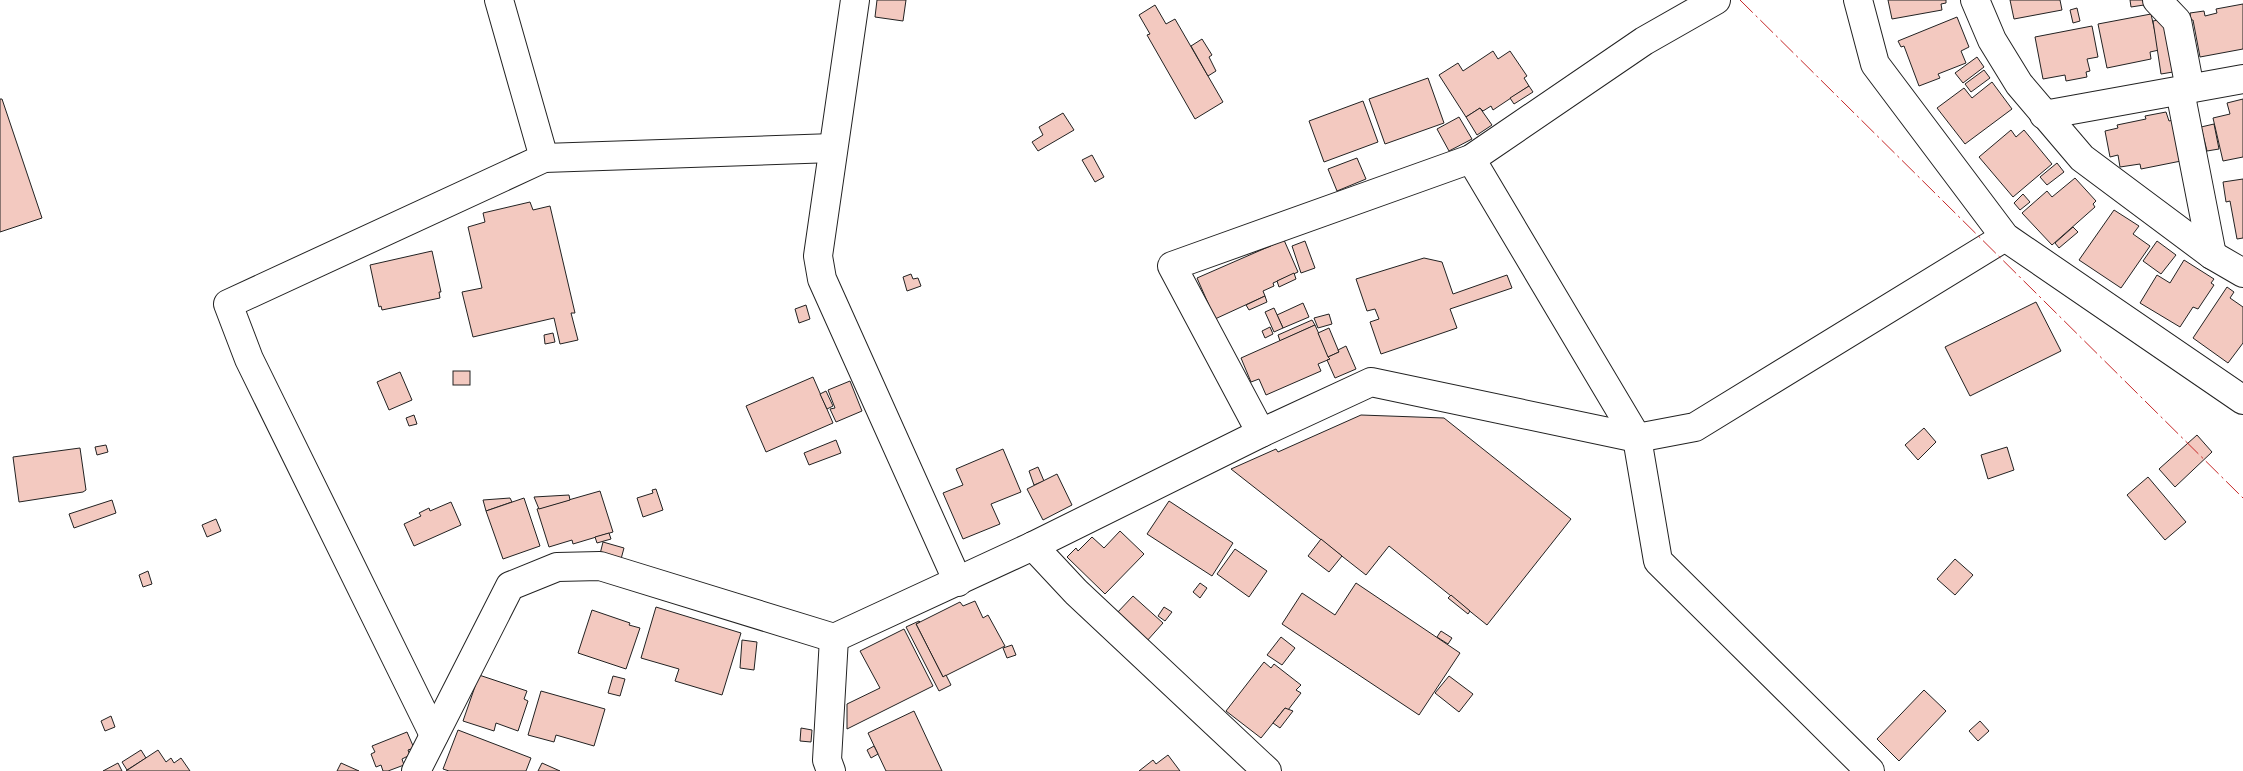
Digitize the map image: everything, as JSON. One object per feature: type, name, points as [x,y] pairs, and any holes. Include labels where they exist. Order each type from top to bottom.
[{"type":"street","points":[[499,0],[544,158]]},
{"type":"street","points":[[855,0],[818,256],[822,279],[958,582]]},
{"type":"street","points":[[1262,433],[1172,266],[1471,159],[1644,41],[1716,0]]},
{"type":"street","points":[[1858,0],[1875,64],[2005,237],[2243,400]]},
{"type":"street","points":[[1975,0],[1992,40],[2019,84],[2082,158],[2212,255],[2243,273]]},
{"type":"street","points":[[2157,0],[2177,21],[2185,90],[2212,255]]},
{"type":"street","points":[[2044,115],[2243,79]]},
{"type":"street","points":[[434,735],[249,359],[228,304],[544,158],[833,148]]},
{"type":"street","points":[[1471,159],[1637,438],[1658,561],[1870,771]]},
{"type":"street","points":[[416,771],[510,586],[556,567],[600,566],[834,638],[958,582],[1262,433],[1371,382],[1637,438],[1695,427],[2005,237]]},
{"type":"street","points":[[1033,546],[1076,592],[1266,771]]},
{"type":"street","points":[[831,771],[827,760],[834,638]]},
{"type":"building","points":[[877,0],[906,0],[903,21],[875,17]]},
{"type":"building","points":[[1888,0],[1946,0],[1946,3],[1941,4],[1942,10],[1892,19]]},
{"type":"building","points":[[2010,0],[2060,0],[2062,10],[2014,19]]},
{"type":"building","points":[[2130,0],[2143,0],[2144,5],[2131,7]]},
{"type":"building","points":[[2243,4],[2243,49],[2200,57],[2190,13],[2204,11],[2205,16],[2217,13],[2216,9]]},
{"type":"building","points":[[1155,5],[1166,24],[1175,19],[1223,102],[1195,119],[1147,35],[1150,34],[1139,15]]},
{"type":"building","points":[[2077,8],[2080,21],[2073,23],[2070,10]]},
{"type":"building","points":[[2151,14],[2159,50],[2150,52],[2151,59],[2107,68],[2098,24]]},
{"type":"building","points":[[1957,17],[1969,47],[1961,51],[1966,63],[1938,74],[1940,78],[1919,86],[1904,46],[1901,47],[1898,41]]},
{"type":"building","points":[[2163,19],[2173,72],[2161,74],[2153,21]]},
{"type":"building","points":[[2092,26],[2098,57],[2087,59],[2090,71],[2086,72],[2087,77],[2066,81],[2065,75],[2043,79],[2035,37]]},
{"type":"building","points":[[1202,39],[1212,55],[1209,57],[1216,71],[1208,76],[1191,46]]},
{"type":"building","points":[[1493,51],[1498,59],[1510,51],[1527,76],[1524,78],[1529,86],[1493,110],[1491,106],[1483,111],[1480,108],[1466,117],[1439,75],[1458,63],[1463,71]]},
{"type":"building","points":[[1977,57],[1984,67],[1963,83],[1955,73]]},
{"type":"building","points":[[1984,70],[1990,78],[1971,92],[1965,84]]},
{"type":"building","points":[[1428,78],[1444,123],[1385,144],[1369,99]]},
{"type":"building","points":[[1992,82],[2012,109],[1965,144],[1937,108],[1964,88],[1972,98]]},
{"type":"building","points":[[1529,86],[1533,92],[1514,104],[1510,98]]},
{"type":"building","points":[[0,99],[2,99],[42,218],[0,232]]},
{"type":"building","points":[[2243,99],[2243,157],[2223,161],[2213,118],[2230,114],[2227,103]]},
{"type":"building","points":[[1363,101],[1378,142],[1324,162],[1309,121]]},
{"type":"building","points":[[1480,108],[1492,125],[1477,135],[1466,117]]},
{"type":"building","points":[[2166,112],[2169,121],[2173,120],[2181,161],[2141,169],[2140,164],[2120,167],[2118,155],[2110,157],[2105,131],[2118,128],[2117,125],[2146,119],[2145,116]]},
{"type":"building","points":[[1063,113],[1074,130],[1038,151],[1032,142],[1043,135],[1039,127]]},
{"type":"building","points":[[1459,117],[1472,139],[1449,151],[1437,129]]},
{"type":"building","points":[[2214,124],[2219,149],[2207,151],[2201,127]]},
{"type":"building","points":[[2011,130],[2016,137],[2024,130],[2052,164],[2013,197],[1979,157]]},
{"type":"building","points":[[1092,155],[1104,177],[1095,182],[1082,160]]},
{"type":"building","points":[[1357,158],[1366,179],[1337,191],[1328,169]]},
{"type":"building","points":[[2057,163],[2064,172],[2047,185],[2040,177]]},
{"type":"building","points":[[2075,178],[2096,201],[2093,204],[2095,207],[2052,245],[2022,213],[2047,191],[2052,197]]},
{"type":"building","points":[[2243,179],[2243,238],[2237,239],[2230,201],[2226,202],[2223,182]]},
{"type":"building","points":[[2023,194],[2030,202],[2020,210],[2014,203]]},
{"type":"building","points":[[530,202],[533,210],[550,206],[575,313],[571,313],[578,340],[560,344],[554,318],[473,337],[462,292],[482,288],[468,227],[485,222],[483,213]]},
{"type":"building","points":[[2114,210],[2139,226],[2133,234],[2150,246],[2121,288],[2079,260]]},
{"type":"building","points":[[2073,227],[2078,232],[2059,248],[2055,243]]},
{"type":"building","points":[[1284,240],[1298,272],[1273,283],[1274,286],[1263,291],[1265,296],[1215,319],[1197,278]]},
{"type":"building","points":[[1305,241],[1315,268],[1301,273],[1292,246]]},
{"type":"building","points":[[2157,241],[2176,255],[2161,274],[2143,261]]},
{"type":"building","points":[[432,251],[441,292],[439,292],[440,298],[382,310],[381,306],[379,307],[370,265]]},
{"type":"building","points":[[1424,258],[1442,262],[1453,294],[1507,275],[1512,288],[1450,309],[1457,328],[1381,354],[1370,322],[1379,319],[1375,309],[1367,311],[1356,279]]},
{"type":"building","points":[[2184,260],[2214,279],[2211,283],[2214,285],[2198,309],[2193,307],[2180,327],[2140,303],[2157,275],[2170,283]]},
{"type":"building","points":[[1294,273],[1296,279],[1279,287],[1277,281]]},
{"type":"building","points":[[911,274],[913,279],[918,278],[921,286],[907,291],[903,277]]},
{"type":"building","points":[[2227,287],[2234,292],[2230,298],[2243,307],[2243,343],[2228,363],[2193,338]]},
{"type":"building","points":[[1265,296],[1267,302],[1249,310],[1246,305]]},
{"type":"building","points":[[2036,302],[2061,351],[1970,396],[1945,347]]},
{"type":"building","points":[[1303,303],[1309,317],[1283,328],[1277,315]]},
{"type":"building","points":[[806,305],[810,319],[799,323],[795,309]]},
{"type":"building","points":[[1274,308],[1283,328],[1274,332],[1265,312]]},
{"type":"building","points":[[1329,314],[1332,324],[1318,328],[1314,318]]},
{"type":"building","points":[[1312,320],[1315,325],[1280,341],[1278,335]]},
{"type":"building","points":[[1315,325],[1330,359],[1318,364],[1321,371],[1266,395],[1259,379],[1251,382],[1241,358]]},
{"type":"building","points":[[1270,327],[1273,334],[1265,338],[1262,331]]},
{"type":"building","points":[[1329,328],[1339,352],[1328,357],[1318,333]]},
{"type":"building","points":[[553,333],[555,342],[545,344],[544,335]]},
{"type":"building","points":[[1346,346],[1356,369],[1335,378],[1327,360],[1330,359],[1328,357]]},
{"type":"building","points":[[453,371],[470,371],[470,385],[453,385]]},
{"type":"building","points":[[400,372],[412,400],[389,410],[377,382]]},
{"type":"building","points":[[813,377],[833,423],[766,452],[746,406]]},
{"type":"building","points":[[850,381],[862,411],[836,422],[830,409],[835,408],[828,390]]},
{"type":"building","points":[[826,391],[833,406],[827,409],[820,394]]},
{"type":"building","points":[[414,415],[417,424],[409,426],[406,418]]},
{"type":"building","points":[[1361,415],[1444,418],[1571,519],[1487,625],[1389,546],[1366,575],[1231,469],[1276,449],[1278,452]]},
{"type":"building","points":[[1924,428],[1936,442],[1918,460],[1905,445]]},
{"type":"building","points":[[2197,435],[2212,452],[2175,487],[2159,469]]},
{"type":"building","points":[[836,440],[841,453],[809,465],[804,453]]},
{"type":"building","points":[[106,445],[108,452],[97,455],[95,447]]},
{"type":"building","points":[[2007,447],[2014,470],[1988,479],[1981,455]]},
{"type":"building","points":[[80,448],[86,490],[19,502],[13,457]]},
{"type":"building","points":[[1003,449],[1021,492],[991,504],[1000,524],[963,539],[943,493],[963,485],[956,469]]},
{"type":"building","points":[[1038,467],[1044,481],[1034,485],[1029,471]]},
{"type":"building","points":[[1057,474],[1072,505],[1043,520],[1027,489]]},
{"type":"building","points":[[2148,477],[2186,522],[2165,540],[2127,495]]},
{"type":"building","points":[[656,489],[663,510],[643,517],[637,498],[653,493],[652,490]]},
{"type":"building","points":[[600,491],[613,532],[573,544],[572,540],[549,547],[537,509]]},
{"type":"building","points":[[569,495],[570,500],[539,509],[534,497]]},
{"type":"building","points":[[510,498],[512,502],[486,511],[483,500]]},
{"type":"building","points":[[524,498],[540,546],[503,559],[486,511]]},
{"type":"building","points":[[112,500],[116,513],[74,528],[69,514]]},
{"type":"building","points":[[1169,501],[1233,543],[1212,576],[1147,534]]},
{"type":"building","points":[[451,502],[461,525],[414,546],[404,524],[421,516],[419,513],[429,508],[430,511]]},
{"type":"building","points":[[216,519],[221,531],[207,537],[202,525]]},
{"type":"building","points":[[1120,531],[1144,554],[1105,594],[1067,557],[1076,548],[1078,551],[1092,537],[1104,548]]},
{"type":"building","points":[[609,533],[611,539],[597,543],[595,537]]},
{"type":"building","points":[[1321,539],[1342,556],[1329,572],[1308,556]]},
{"type":"building","points":[[603,542],[624,548],[621,559],[600,554]]},
{"type":"building","points":[[1235,549],[1267,571],[1249,597],[1217,574]]},
{"type":"building","points":[[1955,559],[1973,575],[1955,595],[1937,579]]},
{"type":"building","points":[[148,571],[152,584],[143,587],[139,575]]},
{"type":"building","points":[[1200,583],[1207,588],[1200,598],[1193,592]]},
{"type":"building","points":[[1356,583],[1460,653],[1419,715],[1282,624],[1302,593],[1335,615]]},
{"type":"building","points":[[1451,595],[1470,611],[1468,614],[1448,598]]},
{"type":"building","points":[[1133,596],[1163,623],[1146,642],[1116,614]]},
{"type":"building","points":[[975,601],[983,618],[988,615],[1005,646],[943,677],[916,624],[960,602],[963,606]]},
{"type":"building","points":[[656,607],[741,633],[722,695],[675,681],[679,669],[641,658]]},
{"type":"building","points":[[1164,607],[1172,612],[1165,621],[1158,616]]},
{"type":"building","points":[[592,610],[640,628],[626,669],[578,653]]},
{"type":"building","points":[[919,621],[916,624],[943,677],[946,675],[951,685],[939,691],[906,627]]},
{"type":"building","points":[[904,629],[933,686],[847,729],[847,704],[880,688],[860,651]]},
{"type":"building","points":[[1441,631],[1452,638],[1448,644],[1437,637]]},
{"type":"building","points":[[1281,637],[1295,648],[1282,665],[1267,655]]},
{"type":"building","points":[[742,640],[757,642],[754,670],[740,668]]},
{"type":"building","points":[[1012,645],[1016,655],[1007,658],[1003,648]]},
{"type":"building","points":[[1264,662],[1271,668],[1274,664],[1301,685],[1296,690],[1301,693],[1288,710],[1285,708],[1261,738],[1226,711]]},
{"type":"building","points":[[479,675],[527,691],[524,699],[528,701],[518,731],[496,723],[494,731],[463,721]]},
{"type":"building","points":[[613,676],[625,679],[620,696],[608,693]]},
{"type":"building","points":[[1449,676],[1473,694],[1459,712],[1435,693]]},
{"type":"building","points":[[1924,690],[1946,711],[1899,761],[1877,739]]},
{"type":"building","points":[[541,691],[605,709],[594,746],[556,735],[554,742],[528,735]]},
{"type":"building","points":[[1285,708],[1293,711],[1280,728],[1273,723]]},
{"type":"building","points":[[914,711],[942,771],[886,771],[868,733]]},
{"type":"building","points":[[111,716],[115,727],[105,731],[101,721]]},
{"type":"building","points":[[1980,721],[1989,731],[1978,741],[1969,731]]},
{"type":"building","points":[[801,728],[812,730],[811,742],[800,741]]},
{"type":"building","points":[[458,730],[531,758],[526,771],[449,771],[443,769]]},
{"type":"building","points":[[407,732],[414,748],[408,750],[410,755],[402,759],[404,765],[388,771],[383,771],[381,765],[376,767],[371,754],[375,752],[372,746]]},
{"type":"building","points":[[874,746],[878,754],[871,758],[867,750]]},
{"type":"building","points":[[141,750],[146,758],[127,770],[122,762]]},
{"type":"building","points":[[158,750],[166,762],[171,758],[174,763],[181,758],[190,771],[126,771]]},
{"type":"building","points":[[1168,755],[1180,771],[1139,771],[1153,760],[1156,764]]},
{"type":"building","points":[[118,763],[122,771],[103,771]]},
{"type":"building","points":[[341,763],[359,771],[337,771]]},
{"type":"building","points":[[542,763],[560,771],[538,771]]},
{"type":"power","points":[[1740,0],[2243,498]]}]
